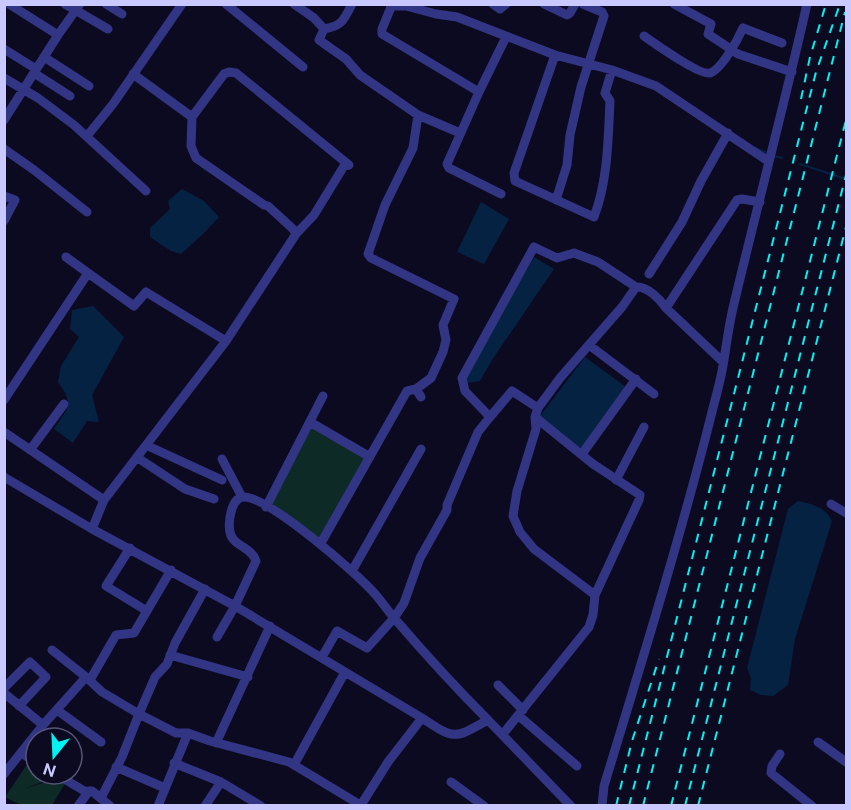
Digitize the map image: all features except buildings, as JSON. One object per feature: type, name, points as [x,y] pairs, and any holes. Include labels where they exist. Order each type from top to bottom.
[{"type":"street","points":[[9,4],[58,35]]},
{"type":"street","points":[[64,4],[78,8],[108,29]]},
{"type":"street","points":[[106,4],[122,14]]},
{"type":"street","points":[[87,136],[113,104],[182,4]]},
{"type":"street","points":[[226,4],[303,67]]},
{"type":"street","points":[[294,4],[314,18],[324,29]]},
{"type":"street","points":[[324,29],[335,27],[344,20],[352,4]]},
{"type":"street","points":[[493,4],[500,9],[506,4]]},
{"type":"street","points":[[544,4],[567,15],[575,4]]},
{"type":"street","points":[[556,200],[567,165],[570,135],[587,64],[604,16],[602,12],[584,4]]},
{"type":"street","points":[[674,4],[711,24],[708,34],[733,51],[792,72]]},
{"type":"street","points":[[693,16],[697,4]]},
{"type":"street","points":[[478,92],[382,34],[390,5],[406,6],[457,17],[555,54],[612,70],[656,86],[768,161]]},
{"type":"street","points":[[602,806],[604,786],[696,470],[806,5]]},
{"type":"street","points":[[4,120],[58,35],[78,8]]},
{"type":"street","points":[[644,36],[680,61],[707,73],[712,72],[733,51],[743,28],[782,43]]},
{"type":"street","points":[[324,29],[319,40],[346,59],[360,75],[418,115],[460,134]]},
{"type":"street","points":[[501,194],[447,167],[447,164],[478,92],[506,37]]},
{"type":"street","points":[[4,49],[70,96]]},
{"type":"street","points":[[555,54],[513,176],[515,181],[594,217],[602,196],[610,101],[605,94],[612,70]]},
{"type":"street","points":[[44,57],[89,86]]},
{"type":"street","points":[[92,529],[105,500],[226,341],[296,234],[314,215],[344,166],[349,165],[236,73],[224,74],[192,117],[191,146],[196,158],[267,206],[296,234]]},
{"type":"street","points":[[133,74],[192,117]]},
{"type":"street","points":[[4,78],[38,98],[87,136],[146,190]]},
{"type":"street","points":[[321,543],[406,391],[419,393],[431,378],[446,340],[443,326],[454,299],[371,258],[368,254],[385,205],[413,148],[418,115]]},
{"type":"street","points":[[649,274],[682,222],[701,181],[728,133]]},
{"type":"street","points":[[4,149],[87,212]]},
{"type":"street","points":[[4,196],[15,200],[4,221]]},
{"type":"street","points":[[666,308],[737,200],[760,201]]},
{"type":"street","points":[[490,417],[465,391],[462,378],[534,248],[557,258],[574,253],[598,262],[636,287],[642,287],[662,302],[723,362]]},
{"type":"street","points":[[66,257],[134,306],[146,291],[226,341]]},
{"type":"street","points":[[4,400],[88,273]]},
{"type":"street","points":[[595,595],[534,549],[519,532],[513,516],[536,429],[537,412],[560,378],[636,287]]},
{"type":"street","points":[[589,345],[654,394]]},
{"type":"street","points":[[582,454],[636,379]]},
{"type":"street","points":[[322,657],[337,631],[367,648],[394,618],[404,603],[420,558],[447,510],[447,505],[478,432],[512,391],[593,464],[639,493],[639,500],[595,595],[589,627],[503,734]]},
{"type":"street","points":[[266,507],[323,396]]},
{"type":"street","points":[[30,450],[64,404]]},
{"type":"street","points":[[310,422],[370,457]]},
{"type":"street","points":[[616,480],[644,427]]},
{"type":"street","points":[[6,436],[105,500]]},
{"type":"street","points":[[148,446],[222,480]]},
{"type":"street","points":[[352,572],[421,449]]},
{"type":"street","points":[[138,458],[185,489],[214,499]]},
{"type":"street","points":[[222,459],[242,497],[266,507],[321,543],[352,572],[375,594],[453,685],[571,805]]},
{"type":"street","points":[[4,477],[92,529],[171,570],[270,626],[422,717],[445,734],[457,736],[488,720]]},
{"type":"street","points":[[217,637],[235,606],[256,561],[253,554],[234,541],[231,536],[229,522],[235,503],[242,497]]},
{"type":"street","points":[[831,504],[846,513]]},
{"type":"street","points":[[130,548],[106,586],[147,610]]},
{"type":"street","points":[[4,774],[43,725],[88,679],[116,635],[134,633],[171,570]]},
{"type":"street","points":[[101,798],[155,677],[164,669],[175,642],[205,589]]},
{"type":"street","points":[[216,743],[270,626]]},
{"type":"street","points":[[52,650],[102,692],[176,733],[188,733],[294,765],[362,805],[388,762],[422,717]]},
{"type":"street","points":[[170,655],[248,677]]},
{"type":"street","points":[[4,688],[30,662],[46,677],[19,706]]},
{"type":"street","points":[[294,765],[345,672]]},
{"type":"street","points":[[498,686],[521,713],[577,766]]},
{"type":"street","points":[[4,693],[43,725]]},
{"type":"street","points":[[57,710],[101,742]]},
{"type":"street","points":[[158,806],[188,733]]},
{"type":"street","points":[[818,742],[846,762]]},
{"type":"street","points":[[780,754],[772,766],[771,773],[812,806]]},
{"type":"street","points":[[174,763],[221,782],[261,806]]},
{"type":"street","points":[[116,767],[165,788]]},
{"type":"street","points":[[205,806],[221,782]]},
{"type":"street","points":[[451,782],[484,806]]},
{"type":"street","points":[[76,786],[86,792],[92,791],[111,806]]},
{"type":"street","points":[[78,806],[86,792]]},
{"type":"green space","points":[[310,422],[370,457],[320,540],[268,506]]},
{"type":"green space","points":[[24,769],[24,786],[32,786],[24,789],[33,786],[64,786],[52,805],[21,805],[5,797]]},
{"type":"water","points":[[182,189],[204,201],[219,217],[181,254],[171,251],[150,237],[150,228],[170,209],[168,201]]},
{"type":"water","points":[[481,202],[509,219],[484,264],[457,252]]},
{"type":"water","points":[[534,257],[554,269],[480,381],[467,383],[464,379]]},
{"type":"water","points":[[93,306],[124,337],[92,395],[99,422],[87,421],[73,443],[54,429],[68,406],[67,396],[58,382],[61,366],[79,337],[70,329],[72,310]]},
{"type":"water","points":[[585,357],[630,390],[583,450],[540,416]]},
{"type":"water","points":[[798,501],[818,507],[826,512],[832,521],[795,639],[788,685],[773,696],[761,695],[750,690],[751,678],[747,668],[788,509]]},
{"type":"waterway","points":[[756,148],[767,153]]},
{"type":"waterway","points":[[773,156],[782,158]]},
{"type":"waterway","points":[[800,164],[846,179]]},
{"type":"railway","points":[[801,99],[810,57],[826,4]]},
{"type":"railway","points":[[629,806],[816,72],[840,4]]},
{"type":"railway","points":[[643,806],[845,12]]},
{"type":"railway","points":[[671,806],[846,120]]},
{"type":"railway","points":[[685,806],[846,175]]},
{"type":"railway","points":[[698,806],[846,227]]},
{"type":"railway","points":[[616,806],[632,741],[659,659]]}]
